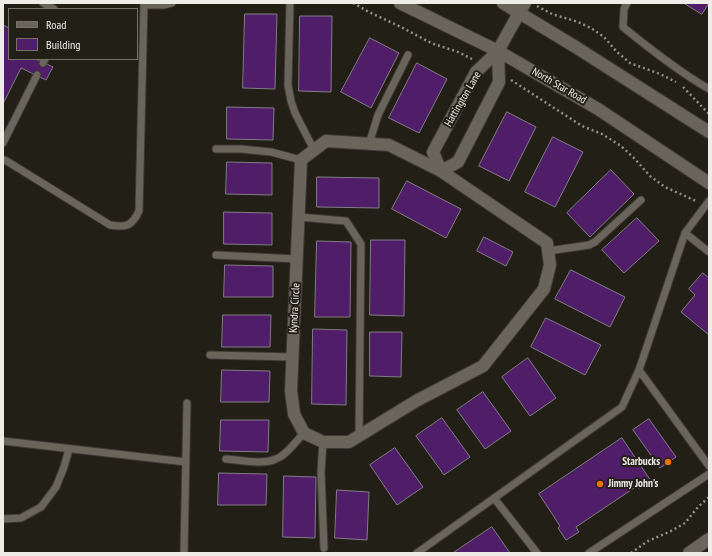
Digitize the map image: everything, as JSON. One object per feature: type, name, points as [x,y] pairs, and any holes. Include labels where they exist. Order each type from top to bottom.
[{"type":"street","name":"North Star Road","points":[[400,3],[498,51],[598,109],[709,183]]},
{"type":"street","points":[[502,3],[522,8],[574,46],[709,132]]},
{"type":"street","points":[[498,51],[522,8]]},
{"type":"street","name":"Hattington Lane","points":[[498,51],[499,82],[458,162],[441,171],[434,152],[476,72],[498,51]]},
{"type":"street","points":[[301,160],[326,141],[388,145],[441,171],[547,243],[550,266],[544,289],[483,366],[416,402],[349,442],[323,442],[304,433]]},
{"type":"street","name":"Kyndra Circle","points":[[301,160],[291,391],[294,414],[304,433]]},
{"type":"street","points":[[689,553],[709,539]]},
{"type":"lane","points":[[43,3],[52,8]]},
{"type":"lane","points":[[3,160],[6,160],[110,225],[121,227],[129,224],[135,219],[139,211],[140,53],[144,4],[164,5],[172,3]]},
{"type":"lane","points":[[290,3],[288,85],[295,113],[314,150]]},
{"type":"lane","points":[[627,3],[624,9],[623,27],[638,40],[695,81],[709,89]]},
{"type":"lane","points":[[369,144],[378,115],[408,55]]},
{"type":"lane","points":[[3,143],[37,75]]},
{"type":"lane","points":[[216,149],[241,149],[271,152],[301,160]]},
{"type":"lane","points":[[548,251],[589,245],[595,242],[641,200]]},
{"type":"lane","points":[[417,553],[622,407],[639,370],[685,233],[709,201]]},
{"type":"lane","points":[[299,217],[346,221],[361,244],[358,436]]},
{"type":"lane","points":[[685,233],[709,252]]},
{"type":"lane","points":[[216,255],[297,259]]},
{"type":"lane","points":[[210,355],[292,357]]},
{"type":"lane","points":[[639,370],[709,466]]},
{"type":"lane","points":[[184,553],[187,403]]},
{"type":"lane","points":[[226,459],[266,462],[278,458],[292,447],[304,433]]},
{"type":"lane","points":[[3,441],[69,450],[186,462]]},
{"type":"lane","points":[[323,442],[321,472],[324,548]]},
{"type":"lane","points":[[3,519],[21,518],[41,507],[56,487],[69,450]]},
{"type":"lane","points":[[589,553],[709,474]]},
{"type":"lane","points":[[494,498],[537,553]]},
{"type":"path","points":[[353,3],[431,43],[458,52],[484,64]]},
{"type":"path","points":[[531,3],[552,14],[578,22],[591,28],[604,37],[630,64],[660,74],[681,85],[709,114]]},
{"type":"path","points":[[499,73],[582,126],[602,134],[621,146],[650,176],[665,187],[696,200],[704,208]]},
{"type":"path","points":[[631,553],[648,541],[685,523],[698,507],[709,497]]},
{"type":"building","points":[[684,3],[709,3],[702,14]]},
{"type":"building","points":[[245,14],[277,14],[275,89],[243,88]]},
{"type":"building","points":[[300,16],[332,16],[331,92],[299,91]]},
{"type":"building","points":[[3,25],[8,28],[8,60],[38,60],[53,67],[46,80],[21,68],[3,104]]},
{"type":"building","points":[[370,38],[399,53],[371,108],[341,92]]},
{"type":"building","points":[[417,63],[447,79],[419,133],[389,118]]},
{"type":"building","points":[[227,107],[274,108],[273,140],[227,139]]},
{"type":"building","points":[[507,112],[536,127],[509,181],[479,166]]},
{"type":"building","points":[[553,137],[583,152],[555,207],[525,192]]},
{"type":"building","points":[[227,162],[272,163],[272,195],[226,194]]},
{"type":"building","points":[[611,170],[634,194],[590,237],[567,213]]},
{"type":"building","points":[[317,177],[379,178],[379,208],[317,207]]},
{"type":"building","points":[[407,181],[461,209],[446,238],[392,209]]},
{"type":"building","points":[[224,212],[272,213],[272,245],[224,244]]},
{"type":"building","points":[[637,218],[659,241],[624,273],[602,250]]},
{"type":"building","points":[[484,237],[513,252],[506,266],[477,251]]},
{"type":"building","points":[[371,240],[405,240],[404,316],[370,315]]},
{"type":"building","points":[[317,241],[351,242],[350,317],[315,317]]},
{"type":"building","points":[[225,265],[273,266],[273,297],[224,297]]},
{"type":"building","points":[[571,270],[625,297],[610,327],[555,299]]},
{"type":"building","points":[[703,273],[709,278],[709,335],[681,312],[695,295],[689,289]]},
{"type":"building","points":[[223,315],[271,315],[270,347],[222,347]]},
{"type":"building","points":[[546,318],[601,345],[585,375],[531,347]]},
{"type":"building","points":[[313,329],[347,330],[346,405],[312,404]]},
{"type":"building","points":[[370,332],[402,332],[401,377],[370,376]]},
{"type":"building","points":[[528,358],[556,398],[530,416],[502,377]]},
{"type":"building","points":[[222,370],[270,371],[269,402],[221,402]]},
{"type":"building","points":[[483,392],[511,431],[485,449],[457,410]]},
{"type":"building","points":[[442,418],[470,457],[444,475],[416,436]]},
{"type":"building","points":[[649,419],[676,457],[660,468],[633,430]]},
{"type":"building","points":[[221,420],[269,420],[268,452],[220,451]]},
{"type":"building","points":[[622,438],[651,481],[639,489],[637,486],[576,527],[579,532],[566,540],[558,528],[560,526],[539,494]]},
{"type":"building","points":[[395,448],[423,487],[397,505],[370,465]]},
{"type":"building","points":[[219,473],[267,474],[266,505],[218,505]]},
{"type":"building","points":[[284,476],[316,477],[315,538],[283,537]]},
{"type":"building","points":[[337,490],[369,492],[367,540],[335,538]]},
{"type":"building","points":[[492,527],[510,553],[453,553]]},
{"type":"place","name":"Starbucks","points":[[668,462]]},
{"type":"place","name":"Jimmy John's","points":[[600,484]]}]
